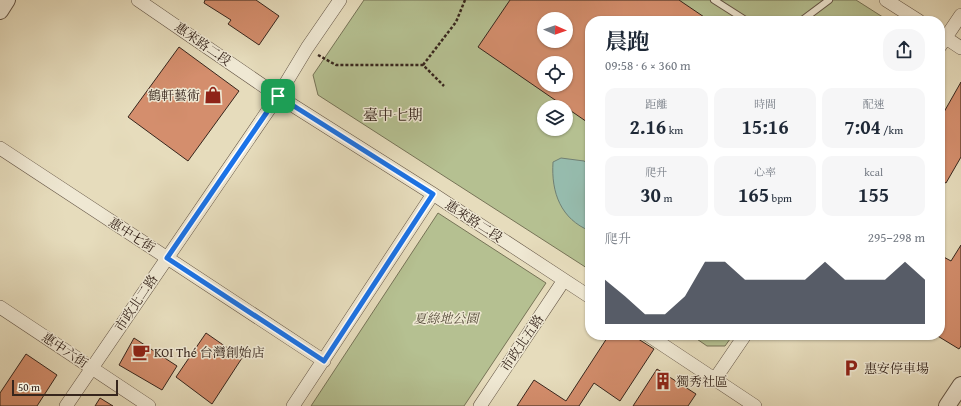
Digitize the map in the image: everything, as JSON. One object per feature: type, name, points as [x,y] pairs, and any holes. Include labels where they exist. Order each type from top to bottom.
[{"type":"street","points":[[0,11],[7,0]]},
{"type":"street","name":"惠來路二段","points":[[138,0],[278,96],[433,194],[585,294]]},
{"type":"street","name":"市政北二路","points":[[66,406],[278,96],[307,48],[340,0]]},
{"type":"street","points":[[886,0],[911,16]]},
{"type":"street","points":[[945,36],[961,16]]},
{"type":"street","points":[[945,41],[961,48]]},
{"type":"street","name":"惠中七街","points":[[0,148],[324,361]]},
{"type":"street","points":[[293,406],[433,194]]},
{"type":"street","name":"市政北五路","points":[[480,406],[564,280]]},
{"type":"street","name":"惠中六街","points":[[0,307],[149,406]]},
{"type":"street","points":[[656,340],[755,406]]},
{"type":"street","points":[[715,379],[742,340]]},
{"type":"street","points":[[947,406],[961,385]]},
{"type":"lane","points":[[714,0],[739,16]]},
{"type":"lane","points":[[808,16],[829,0]]},
{"type":"path","points":[[423,65],[456,22],[465,0]]},
{"type":"path","points":[[307,48],[336,65],[423,65],[444,86]]},
{"type":"green space","points":[[364,0],[856,0],[881,16],[585,16],[585,267],[318,95],[313,75]]},
{"type":"green space","name":"夏綠地公園","points":[[438,213],[546,283],[464,406],[311,406]]},
{"type":"green space","points":[[698,340],[729,340],[725,346],[707,346]]},
{"type":"shaded area","points":[[561,158],[585,162],[585,228],[572,220],[560,204],[554,184],[553,162]]},
{"type":"building","points":[[205,0],[256,0],[279,16],[259,45],[228,24],[231,20],[204,3]]},
{"type":"building","points":[[510,0],[679,0],[703,16],[585,16],[585,121],[573,112],[573,100],[555,100],[543,92],[573,92],[573,56],[537,56],[537,88],[478,47]]},
{"type":"building","points":[[179,47],[239,91],[188,161],[128,117]]},
{"type":"building","points":[[961,82],[961,157],[946,183],[945,182],[945,110]]},
{"type":"building","points":[[961,245],[961,346],[959,349],[944,340],[945,258],[951,261]]},
{"type":"building","points":[[206,333],[242,358],[212,404],[176,377]]},
{"type":"building","name":"KOI Thé 台灣創始店","points":[[134,338],[177,366],[162,390],[119,365]]},
{"type":"building","points":[[606,340],[640,340],[654,349],[620,401],[594,383],[579,406],[517,406],[534,380],[566,401]]},
{"type":"building","points":[[26,354],[57,375],[37,406],[0,406],[0,393]]},
{"type":"building","name":"獨秀社區","points":[[657,369],[696,394],[688,406],[633,406]]},
{"type":"building","points":[[100,398],[113,406],[95,406]]},
{"type":"place","name":"鶴軒藝術","points":[[213,95]]},
{"type":"place","name":"KOI Thé 台灣創始店","points":[[141,352]]},
{"type":"place","name":"惠安停車場","points":[[851,368]]},
{"type":"place","name":"獨秀社區","points":[[663,381]]},
{"type":"district","name":"臺中七期","points":[[393,114]]},
{"type":"route","points":[[278,96],[433,194],[324,361],[167,258],[278,96]]}]
